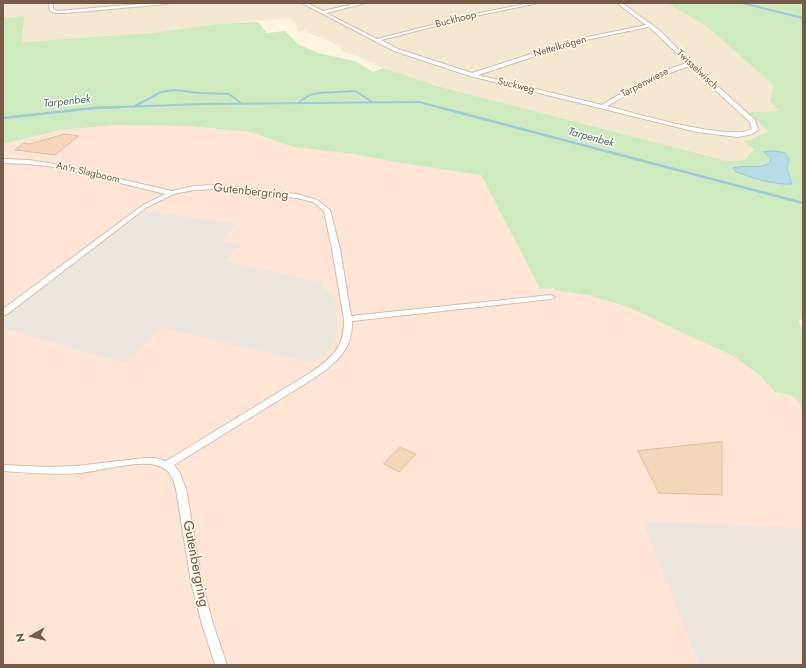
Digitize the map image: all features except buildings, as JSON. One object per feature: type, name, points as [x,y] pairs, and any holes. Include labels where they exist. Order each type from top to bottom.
[{"type":"street","points":[[51,3],[51,10],[56,12],[167,3]]},
{"type":"street","name":"Suckweg","points":[[304,3],[377,40],[430,62],[472,75],[697,130],[738,135]]},
{"type":"street","points":[[323,12],[364,3]]},
{"type":"street","name":"Buckhoop","points":[[377,40],[475,15],[536,3]]},
{"type":"street","name":"Twisselwisch","points":[[619,3],[650,25],[690,64],[753,121],[755,130],[750,133],[738,135]]},
{"type":"street","name":"Nettelkrögen","points":[[472,75],[574,42],[650,25]]},
{"type":"street","name":"Tarpenwiese","points":[[603,107],[630,89],[652,77],[672,68],[690,64]]},
{"type":"street","name":"An'n Slagboom","points":[[3,161],[29,161],[55,165],[172,193]]},
{"type":"street","name":"Gutenbergring","points":[[3,312],[145,206],[172,193],[194,188],[216,187],[297,196],[315,201],[326,210],[336,249],[350,330],[348,339],[335,359],[296,386],[167,465],[175,473],[180,484],[203,607],[222,665]]},
{"type":"street","points":[[348,319],[551,297]]},
{"type":"street","points":[[3,468],[59,471],[87,469],[145,461],[153,461],[167,465]]},
{"type":"shaded area","points":[[3,3],[667,3],[706,26],[774,86],[770,100],[780,111],[748,112],[770,132],[744,142],[754,148],[744,160],[728,161],[407,77],[340,49],[343,48],[321,37],[305,31],[298,32],[296,23],[290,18],[216,24],[152,33],[21,42],[24,29],[3,15]]},
{"type":"shaded area","points":[[116,125],[188,126],[250,132],[293,147],[353,154],[406,164],[481,175],[540,289],[555,288],[557,291],[589,295],[630,308],[733,356],[759,375],[775,392],[790,395],[799,402],[803,402],[803,665],[3,665],[3,144],[61,130]]},
{"type":"shaded area","points":[[145,211],[239,224],[221,240],[241,245],[225,261],[324,283],[321,287],[333,293],[338,322],[336,335],[331,348],[321,358],[310,363],[161,327],[124,363],[3,328],[3,315]]},
{"type":"shaded area","points":[[643,521],[803,528],[803,665],[699,665]]},
{"type":"green space","points":[[667,3],[803,3],[803,318],[799,321],[803,332],[803,410],[799,402],[790,395],[775,392],[759,375],[733,356],[630,308],[589,295],[557,291],[554,288],[540,289],[481,175],[406,164],[353,154],[293,147],[250,132],[188,126],[116,125],[61,130],[3,144],[3,15],[7,18],[24,16],[22,42],[152,33],[216,24],[258,22],[267,33],[285,31],[298,44],[318,53],[355,61],[373,72],[383,68],[437,86],[728,161],[744,160],[754,149],[744,142],[769,132],[748,112],[780,111],[770,101],[774,86],[706,26]],"holes":[[[765,152],[789,159],[787,168],[792,184],[755,167],[764,167],[770,163],[771,158]]]},
{"type":"water","points":[[775,151],[785,153],[789,159],[787,168],[792,184],[763,181],[736,172],[733,168],[766,165],[770,163],[771,158],[764,152]]},
{"type":"waterway","points":[[742,3],[803,18]]},
{"type":"waterway","name":"Tarpenbek","points":[[135,106],[161,92],[175,90],[199,93],[229,94],[241,103]]},
{"type":"waterway","name":"Tarpenbek","points":[[300,101],[310,95],[318,93],[355,91],[371,101]]},
{"type":"waterway","name":"Tarpenbek","points":[[111,107],[203,104],[419,102],[442,108]]},
{"type":"waterway","name":"Tarpenbek","points":[[3,118],[111,107]]},
{"type":"waterway","name":"Tarpenbek","points":[[93,108],[111,107]]},
{"type":"waterway","name":"Tarpenbek","points":[[111,107],[120,107]]},
{"type":"waterway","name":"Tarpenbek","points":[[438,107],[803,203]]}]
